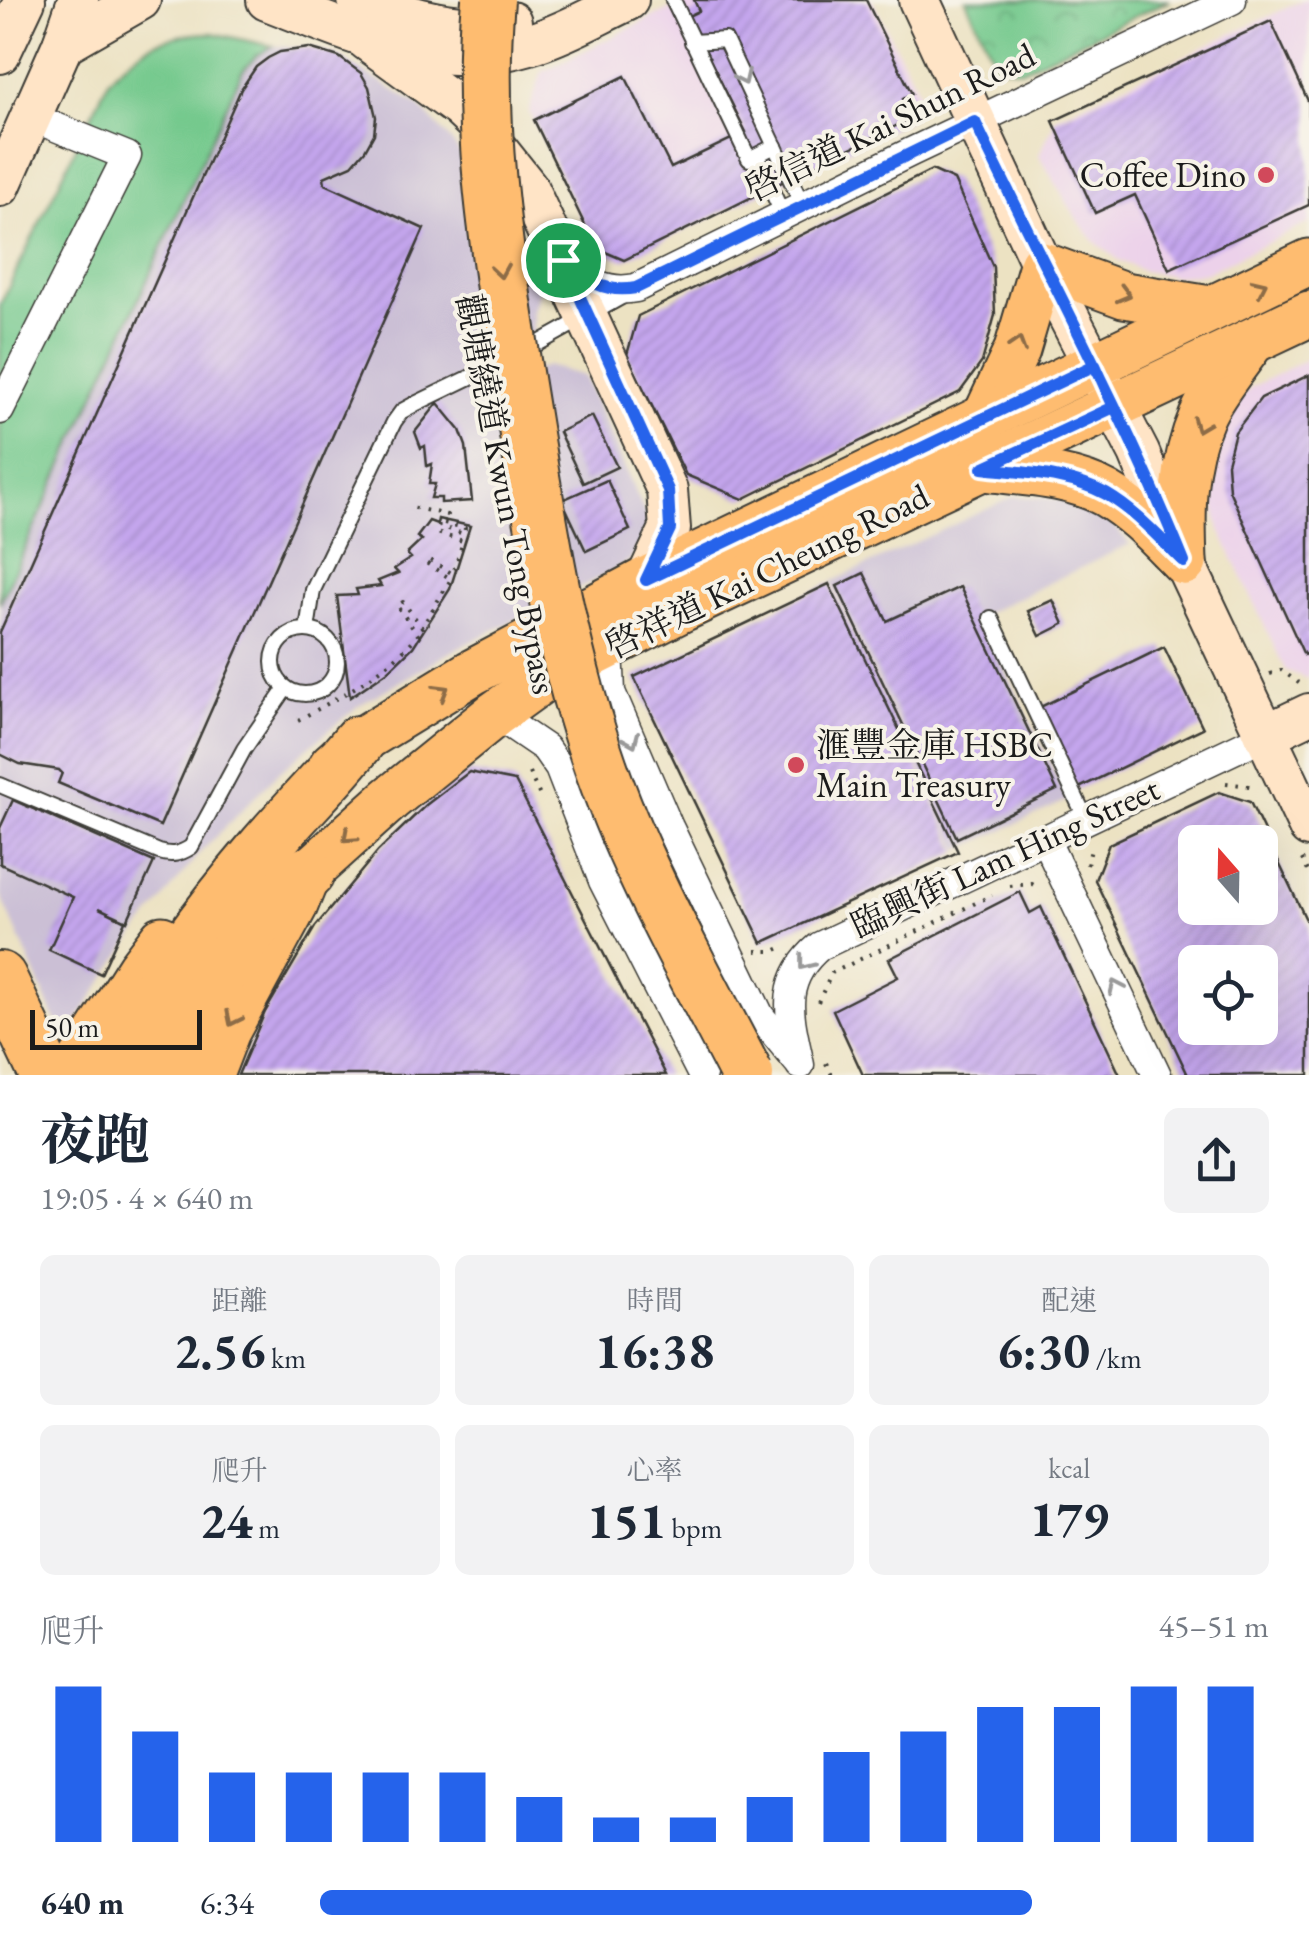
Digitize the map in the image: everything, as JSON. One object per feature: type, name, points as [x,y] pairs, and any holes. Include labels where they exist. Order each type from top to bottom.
[{"type":"highway","name":"觀塘繞道 Kwun Tong Bypass","points":[[479,21],[449,93],[459,226],[520,593],[559,748],[582,812],[705,1075]]},
{"type":"highway","name":"觀塘繞道 Kwun Tong Bypass","points":[[479,21],[489,193],[542,531],[568,657],[598,757],[632,846],[747,1075]]},
{"type":"highway","points":[[109,1075],[125,1042],[190,942],[260,852],[358,742]]},
{"type":"highway","points":[[158,1075],[236,947],[282,893],[308,873]]},
{"type":"highway","points":[[0,978],[46,1075]]},
{"type":"highway","points":[[180,1075],[204,1002]]},
{"type":"main road","points":[[0,53],[24,0]]},
{"type":"main road","points":[[0,186],[63,44],[78,0]]},
{"type":"main road","points":[[63,44],[140,0]]},
{"type":"main road","points":[[267,0],[367,40],[457,57],[479,21]]},
{"type":"main road","points":[[358,0],[457,27],[539,13],[565,0]]},
{"type":"main road","points":[[479,21],[548,38],[628,0]]},
{"type":"main road","points":[[919,0],[1042,265],[1146,469],[1184,562],[1309,827]]},
{"type":"main road","points":[[367,40],[459,107],[527,187],[668,490],[670,529],[646,580]]},
{"type":"main road","name":"啓祥道 Kai Cheung Road","points":[[72,1075],[140,968],[220,869],[358,742],[471,673],[646,580],[1309,262]]},
{"type":"main road","points":[[1042,265],[1124,295],[1210,309]]},
{"type":"main road","points":[[984,420],[1016,350],[1042,265]]},
{"type":"main road","name":"啓祥道 Kai Cheung Road","points":[[210,1075],[227,1031],[295,905],[308,873],[390,798],[542,680],[684,608],[1309,314]]},
{"type":"main road","points":[[1184,562],[1182,504],[1186,463],[1203,413],[1251,343]]},
{"type":"main road","points":[[983,468],[1064,479],[1104,493],[1140,518],[1184,562]]},
{"type":"main road","name":"臨興街 Lam Hing Street","points":[[1265,734],[1309,714]]},
{"type":"street","name":"啓信道 Kai Shun Road","points":[[636,288],[1232,0]]},
{"type":"street","points":[[479,21],[494,96],[527,187]]},
{"type":"street","points":[[0,410],[126,156],[31,117]]},
{"type":"street","points":[[563,260],[593,284],[618,292],[636,288]]},
{"type":"street","points":[[609,647],[611,692],[669,827],[760,1016],[802,1070]]},
{"type":"street","points":[[494,714],[545,748],[559,768],[603,880],[705,1075]]},
{"type":"street","name":"臨興街 Lam Hing Street","points":[[802,1070],[788,1004],[794,977],[808,956],[829,940],[1265,734]]},
{"type":"street","points":[[603,880],[634,816],[649,812],[669,827]]},
{"type":"street","points":[[1045,839],[1157,1075]]},
{"type":"lane","points":[[673,0],[748,159],[775,146]]},
{"type":"lane","points":[[692,42],[725,40],[775,146],[793,210]]},
{"type":"lane","points":[[756,156],[793,210]]},
{"type":"lane","name":"啓信道 Kai Shun Road","points":[[308,630],[313,590],[380,448],[402,411],[588,318],[636,288]]},
{"type":"lane","points":[[991,618],[1086,819]]},
{"type":"lane","points":[[308,630],[327,638],[333,647],[333,678],[317,692],[307,694],[286,688],[274,672],[275,652],[288,636],[308,630]]},
{"type":"lane","points":[[0,785],[170,856],[184,852],[191,847],[244,749],[286,688]]},
{"type":"path","points":[[298,720],[389,665],[418,635],[398,606],[403,602],[422,627],[440,603],[451,579],[426,563],[428,558],[454,574],[463,542],[437,533],[440,526],[464,534],[465,528],[444,523],[447,516],[411,507]]},
{"type":"path","points":[[1282,670],[1303,686],[1309,686]]},
{"type":"path","points":[[1010,886],[1032,884],[1046,892]]},
{"type":"path","points":[[816,1012],[818,999],[832,974],[992,895]]},
{"type":"shaded area","points":[[687,0],[872,0],[921,97],[912,118],[624,260],[596,248],[529,111],[542,72]]},
{"type":"shaded area","points":[[1309,0],[1309,223],[1205,273],[1175,276],[1143,271],[1120,261],[1095,242],[1039,155],[1057,117]]},
{"type":"shaded area","points":[[273,46],[309,48],[339,57],[418,105],[447,136],[499,204],[542,283],[533,311],[533,371],[547,366],[584,376],[649,522],[631,560],[452,651],[358,706],[280,771],[198,855],[129,943],[64,1040],[0,893],[0,603],[242,72],[256,56]]},
{"type":"shaded area","points":[[1309,358],[1309,679],[1285,670],[1220,530],[1209,485],[1217,444],[1235,404],[1250,388]]},
{"type":"shaded area","points":[[1015,496],[1065,500],[1109,520],[1130,544],[980,616],[1068,800],[959,850],[831,582]]},
{"type":"green space","points":[[966,0],[1170,0],[1021,70],[997,65]]},
{"type":"green space","points":[[212,33],[273,46],[256,56],[242,72],[0,603],[0,305],[109,79],[132,57],[155,43]]},
{"type":"building","points":[[694,0],[866,0],[912,94],[903,99],[912,118],[624,260],[596,248],[534,120],[625,76],[671,168],[746,132],[688,16],[699,11]]},
{"type":"building","points":[[1271,21],[1309,103],[1309,205],[1169,269],[1135,195],[1095,213],[1053,121]]},
{"type":"building","points":[[309,48],[339,57],[361,73],[369,87],[376,117],[374,134],[365,150],[352,165],[324,177],[325,184],[424,229],[160,826],[58,783],[62,773],[59,770],[20,764],[0,754],[0,632],[241,89],[256,67],[268,58]]},
{"type":"building","points":[[932,170],[954,180],[993,267],[995,315],[982,362],[960,392],[743,499],[686,475],[627,355],[638,316]]},
{"type":"building","points":[[1309,375],[1309,652],[1304,655],[1229,490],[1227,463],[1235,432],[1261,398]]},
{"type":"building","points":[[438,403],[460,430],[466,446],[472,501],[441,503],[441,498],[431,498],[435,484],[429,484],[432,464],[427,466],[425,446],[421,448],[415,432]]},
{"type":"building","points":[[592,416],[617,467],[583,483],[559,432]]},
{"type":"building","points":[[607,480],[630,530],[586,551],[562,500]]},
{"type":"building","points":[[438,519],[470,526],[450,589],[413,647],[388,671],[350,697],[337,596],[358,595],[356,589],[381,586],[378,581],[398,573],[394,569],[411,558],[407,554],[422,540],[417,537],[429,521],[437,524]]},
{"type":"building","points":[[864,573],[887,621],[960,587],[1057,790],[957,838],[837,586]]},
{"type":"building","name":"滙豐金庫 HSBC Main Treasury","points":[[829,584],[958,852],[762,943],[634,677]]},
{"type":"building","points":[[1053,600],[1064,624],[1040,636],[1028,611]]},
{"type":"building","points":[[1164,647],[1203,728],[1077,789],[1038,708]]},
{"type":"building","points":[[469,772],[515,781],[666,1075],[238,1075],[265,1012],[315,927],[378,851],[426,805]]},
{"type":"building","points":[[1219,792],[1250,802],[1261,825],[1178,825],[1178,925],[1278,925],[1278,861],[1309,926],[1309,1075],[1188,1075],[1095,880],[1109,844]]},
{"type":"building","points":[[13,800],[154,862],[127,921],[99,908],[125,921],[101,974],[49,950],[73,897],[0,864],[0,828]]},
{"type":"building","points":[[1020,892],[1030,913],[1041,907],[1120,1075],[863,1075],[833,1010],[898,977],[889,959]]},
{"type":"place","name":"Coffee Dino","points":[[1266,175]]},
{"type":"place","name":"滙豐金庫 HSBC Main Treasury","points":[[796,765]]},
{"type":"route","points":[[563,260],[593,284],[618,292],[636,288],[975,122],[1042,265],[1095,365],[1139,453],[1184,562],[1140,518],[1104,493],[1064,479],[983,468],[1114,407],[1095,365],[646,580],[670,529],[668,490],[563,260]]}]
